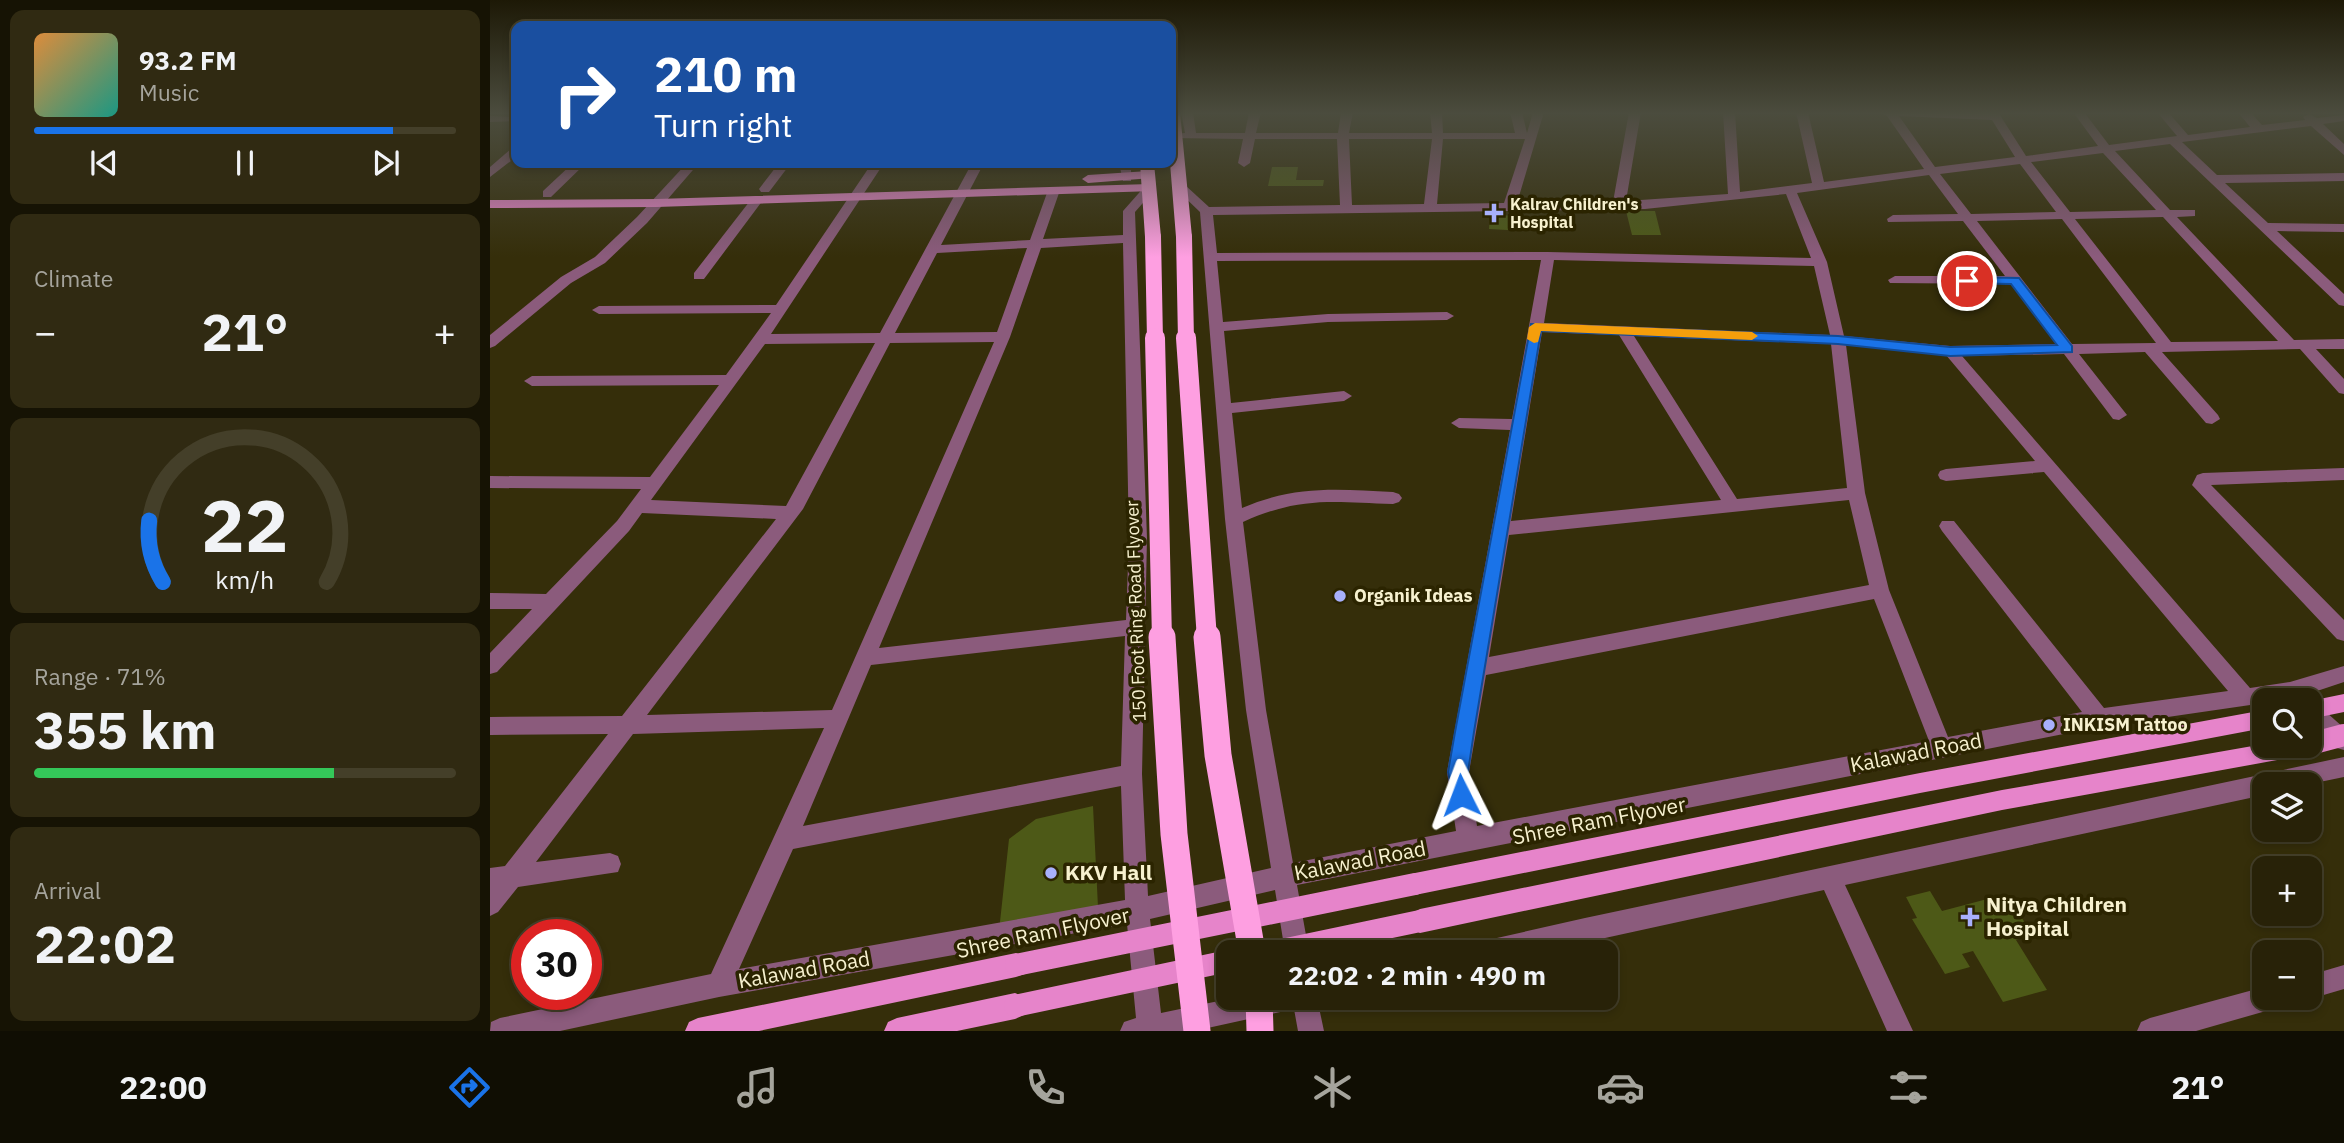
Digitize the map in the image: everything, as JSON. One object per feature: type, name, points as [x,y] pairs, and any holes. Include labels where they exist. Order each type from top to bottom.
[{"type":"highway","points":[[1182,160],[1185,327],[1218,755],[1250,940]]},
{"type":"highway","name":"150 Foot Ring Road Flyover","points":[[1148,175],[1153,237],[1167,768],[1197,1031]]},
{"type":"highway","points":[[1259,1010],[1259,1031]]},
{"type":"main road","points":[[965,190],[1148,175]]},
{"type":"main road","points":[[490,204],[656,203],[761,194],[860,191],[1053,193],[1148,175]]},
{"type":"main road","points":[[490,196],[666,191],[761,194]]},
{"type":"main road","points":[[2322,708],[2344,703]]},
{"type":"main road","name":"Shree Ram Flyover","points":[[698,1031],[1906,785],[2252,721]]},
{"type":"main road","points":[[2322,741],[2344,735]]},
{"type":"main road","points":[[1330,940],[2002,800],[2252,755]]},
{"type":"main road","points":[[897,1031],[1216,964]]},
{"type":"street","points":[[490,173],[505,160]]},
{"type":"street","points":[[1344,160],[1346,209]]},
{"type":"street","points":[[1430,208],[1435,160]]},
{"type":"street","points":[[1509,207],[1521,160]]},
{"type":"street","points":[[1619,205],[1627,160]]},
{"type":"street","points":[[1732,160],[1734,197]]},
{"type":"street","points":[[1813,160],[1819,187]]},
{"type":"street","points":[[1924,160],[2119,415]]},
{"type":"street","points":[[1206,211],[1619,205],[1791,192],[2030,160]]},
{"type":"street","points":[[2117,160],[2344,390]]},
{"type":"street","points":[[2197,160],[2344,302]]},
{"type":"street","points":[[2024,161],[2167,347]]},
{"type":"street","points":[[547,194],[575,168]]},
{"type":"street","points":[[490,343],[566,280],[600,260],[642,220],[687,168]]},
{"type":"street","points":[[699,276],[781,168]]},
{"type":"street","points":[[490,666],[623,526],[761,339],[875,168]]},
{"type":"street","points":[[490,904],[501,878],[629,725],[790,513],[976,168]]},
{"type":"street","points":[[1126,168],[1127,178]]},
{"type":"street","points":[[1148,175],[1129,211],[1138,538],[1131,774],[1144,1030],[1236,1010]]},
{"type":"street","points":[[2214,179],[2344,177]]},
{"type":"street","points":[[1181,188],[1206,211],[1234,519],[1256,710],[1295,940]]},
{"type":"street","points":[[1791,192],[1820,262],[1838,340],[1856,494],[1880,590],[1942,748]]},
{"type":"street","points":[[719,985],[786,840],[1003,337],[1053,193]]},
{"type":"street","points":[[1893,219],[2190,213]]},
{"type":"street","points":[[2265,227],[2344,228]]},
{"type":"street","points":[[934,248],[1036,246],[1130,239]]},
{"type":"street","points":[[1211,257],[1548,256],[1820,262]]},
{"type":"street","points":[[1468,839],[1458,772],[1548,256]]},
{"type":"street","points":[[1895,280],[2015,280]]},
{"type":"street","points":[[2327,286],[2344,286]]},
{"type":"street","points":[[599,310],[781,309]]},
{"type":"street","points":[[1217,327],[1328,318],[1447,316]]},
{"type":"street","points":[[1535,327],[1838,340],[1950,351],[2344,344]]},
{"type":"street","points":[[490,330],[507,329]]},
{"type":"street","points":[[1623,330],[1733,506]]},
{"type":"street","points":[[761,339],[1003,337]]},
{"type":"street","points":[[2149,347],[2213,419]]},
{"type":"street","points":[[1950,351],[2245,696]]},
{"type":"street","points":[[532,381],[731,380]]},
{"type":"street","points":[[1224,409],[1344,397]]},
{"type":"street","points":[[1459,423],[1520,425]]},
{"type":"street","points":[[1946,475],[2049,466]]},
{"type":"street","points":[[2344,474],[2203,479],[2201,485],[2344,633]]},
{"type":"street","points":[[490,482],[656,482]]},
{"type":"street","points":[[1501,529],[1856,494]]},
{"type":"street","points":[[1234,519],[1291,498],[1393,498]]},
{"type":"street","points":[[638,506],[790,513]]},
{"type":"street","points":[[1948,526],[2099,718]]},
{"type":"street","points":[[1477,668],[1880,590]]},
{"type":"street","points":[[490,601],[551,602]]},
{"type":"street","points":[[864,658],[1137,627]]},
{"type":"street","name":"Kalawad Road","points":[[2313,688],[2344,674]]},
{"type":"street","name":"Kalawad Road","points":[[500,1031],[719,985],[1137,910],[1284,876],[1942,748],[2099,718],[2252,696]]},
{"type":"street","points":[[490,726],[838,719]]},
{"type":"street","points":[[2322,721],[2344,741]]},
{"type":"street","points":[[2321,772],[2344,767]]},
{"type":"street","points":[[786,840],[1131,774]]},
{"type":"street","points":[[1542,940],[1829,876],[2127,816],[2252,787]]},
{"type":"street","points":[[501,878],[610,864]]},
{"type":"street","points":[[1829,876],[1900,1031]]},
{"type":"street","points":[[2322,983],[2344,977]]},
{"type":"street","points":[[2150,1031],[2252,1003]]},
{"type":"street","points":[[1307,1010],[1311,1031]]},
{"type":"building","points":[[1272,167],[1298,167],[1296,180],[1324,180],[1323,186],[1268,186]]},
{"type":"building","points":[[1626,211],[1655,211],[1661,235],[1632,235]]},
{"type":"building","points":[[1490,215],[1525,216],[1525,231],[1489,229]]},
{"type":"building","name":"KKV Hall","points":[[1093,806],[1098,907],[999,931],[1009,839],[1036,819]]},
{"type":"building","points":[[1930,891],[1942,911],[2006,894],[2033,935],[2016,940],[2047,990],[2003,1002],[1973,951],[1962,954],[1970,967],[1945,974],[1912,919],[1917,918],[1906,897]]},
{"type":"slow traffic","points":[[1534,339],[1535,327],[1752,336]]},
{"type":"place","name":"Kalrav Children's Hospital","points":[[1494,213]]},
{"type":"place","name":"Organik Ideas","points":[[1340,596]]},
{"type":"place","name":"INKISM Tattoo","points":[[2049,725]]},
{"type":"place","name":"KKV Hall","points":[[1051,873]]},
{"type":"place","name":"Nitya Children Hospital","points":[[1970,917]]},
{"type":"route","points":[[1461,795],[1458,772],[1464,732],[1520,425],[1535,327],[1838,340],[1950,351],[2068,349],[2015,280],[1967,281]]}]
